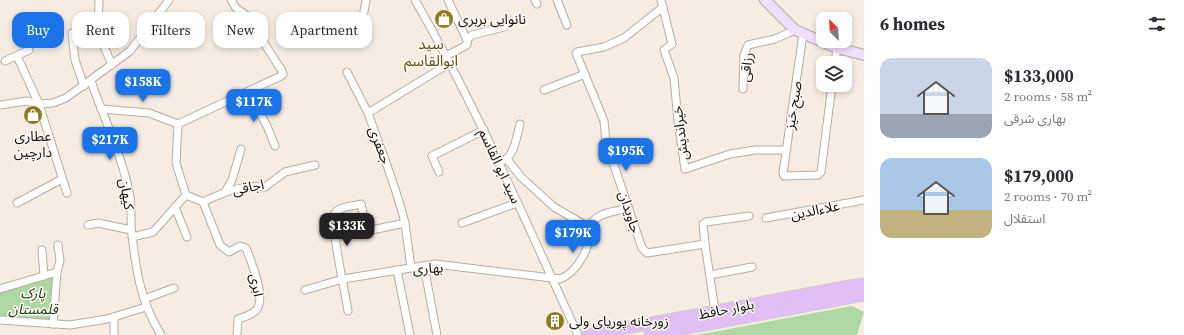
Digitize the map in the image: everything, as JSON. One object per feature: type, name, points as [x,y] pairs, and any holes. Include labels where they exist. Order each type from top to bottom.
[{"type":"main road","points":[[765,0],[799,32],[816,39]]},
{"type":"main road","points":[[837,48],[864,56]]},
{"type":"main road","name":"بلوار حافظ","points":[[588,335],[864,284]]},
{"type":"main road","name":"بلوار حافظ","points":[[650,335],[864,295]]},
{"type":"street","points":[[99,0],[98,33],[112,65]]},
{"type":"street","points":[[160,12],[169,0]]},
{"type":"street","points":[[101,109],[149,112],[178,124],[281,76],[283,74],[246,15],[236,8],[231,0]]},
{"type":"street","points":[[364,12],[366,0]]},
{"type":"street","name":"سید ابو القاسم","points":[[415,0],[450,63],[484,130],[578,335]]},
{"type":"street","points":[[446,56],[467,46],[467,40],[448,0]]},
{"type":"street","points":[[557,0],[567,24]]},
{"type":"street","name":"جاویدان","points":[[662,4],[624,38],[604,47],[577,52],[576,54],[604,121],[606,142],[642,248],[647,253],[705,244]]},
{"type":"street","name":"خیراندیش","points":[[662,4],[672,44],[664,50],[674,78],[685,169],[730,154],[755,150],[786,150]]},
{"type":"street","points":[[467,40],[472,35],[504,27]]},
{"type":"street","name":"رزاقی","points":[[743,89],[744,55],[748,45],[799,32]]},
{"type":"street","name":"صبح خیز","points":[[799,32],[783,173],[784,176],[820,174],[831,92]]},
{"type":"street","points":[[0,105],[27,101],[39,104],[53,103],[66,98],[130,51],[137,42]]},
{"type":"street","points":[[74,48],[75,60],[84,86]]},
{"type":"street","points":[[836,56],[837,48]]},
{"type":"street","points":[[5,61],[29,50]]},
{"type":"street","points":[[17,56],[39,104],[67,193]]},
{"type":"street","name":"جعفری","points":[[411,268],[401,206],[368,113],[450,63]]},
{"type":"street","points":[[347,72],[368,113]]},
{"type":"street","points":[[544,90],[585,74]]},
{"type":"street","name":"کیهان","points":[[91,81],[120,163],[130,198],[136,271],[146,307],[162,335]]},
{"type":"street","points":[[248,92],[267,126],[275,146]]},
{"type":"street","points":[[178,124],[176,163],[186,195]]},
{"type":"street","points":[[499,162],[507,159],[512,152],[520,124]]},
{"type":"street","points":[[439,172],[432,156],[484,130]]},
{"type":"street","points":[[225,192],[232,180],[241,149]]},
{"type":"street","points":[[507,159],[520,177],[554,207],[590,228],[591,223],[598,217],[629,208]]},
{"type":"street","name":"اجاقی","points":[[203,202],[225,192],[255,185],[265,186],[285,172],[315,165]]},
{"type":"street","points":[[17,203],[62,179]]},
{"type":"street","points":[[186,195],[203,202]]},
{"type":"street","points":[[88,225],[98,223],[132,236],[153,232],[186,195]]},
{"type":"street","name":"علاءالدین","points":[[766,218],[864,200]]},
{"type":"street","name":"ابری","points":[[203,202],[220,245],[230,252],[240,246],[246,248],[254,268],[260,304],[256,311],[248,316],[238,319],[237,335]]},
{"type":"street","points":[[462,223],[517,203]]},
{"type":"street","points":[[348,311],[334,231],[335,212],[361,204],[368,231],[405,224]]},
{"type":"street","points":[[175,207],[187,238]]},
{"type":"street","points":[[715,311],[703,224],[706,222],[749,216]]},
{"type":"street","name":"بهاری","points":[[305,290],[343,279],[435,264],[560,279],[572,273],[581,260],[591,235],[590,228]]},
{"type":"street","points":[[52,324],[57,272],[60,261],[58,245]]},
{"type":"street","points":[[42,250],[44,276]]},
{"type":"street","points":[[424,266],[437,335]]},
{"type":"street","points":[[710,275],[752,267]]},
{"type":"street","points":[[397,270],[410,335]]},
{"type":"street","points":[[0,289],[57,272]]},
{"type":"street","points":[[144,299],[174,288]]},
{"type":"street","points":[[0,320],[70,325],[114,317],[146,307]]},
{"type":"street","points":[[114,317],[114,335]]},
{"type":"green space","name":"پارک قلمستان","points":[[56,275],[50,321],[0,317],[0,291]]},
{"type":"green space","points":[[852,306],[864,312],[857,335],[697,335]]},
{"type":"place","name":"نانوایی بربری","points":[[444,19]]},
{"type":"place","name":"عطاری دارچین","points":[[33,115]]},
{"type":"place","name":"زورخانه پوریای ولی","points":[[555,321]]},
{"type":"district","name":"سید ابوالقاسم","points":[[431,52]]}]
